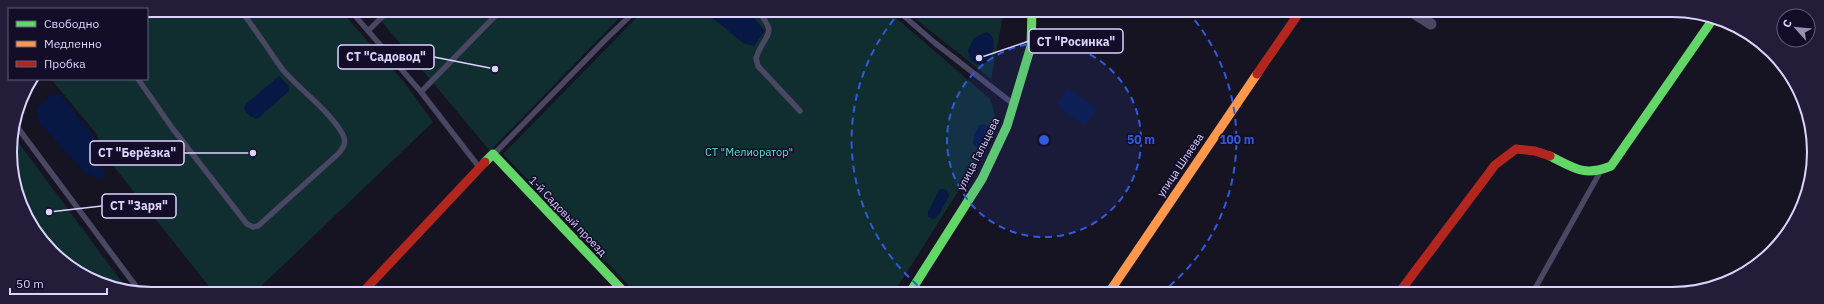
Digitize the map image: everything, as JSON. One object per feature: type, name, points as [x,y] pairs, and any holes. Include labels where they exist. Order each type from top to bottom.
[{"type":"street","name":"улица Гальцева","points":[[913,287],[982,179],[1007,126],[1031,46],[1032,17]]},
{"type":"street","name":"улица Шляева","points":[[1113,287],[1296,17]]},
{"type":"street","points":[[1420,17],[1431,24]]},
{"type":"street","points":[[1403,287],[1495,165],[1516,149],[1538,152],[1572,170],[1600,172],[1611,166],[1710,23]]},
{"type":"street","points":[[368,287],[479,167],[493,154]]},
{"type":"street","name":"1-й Садовый проезд","points":[[493,154],[619,287]]},
{"type":"lane","points":[[139,80],[173,129],[247,224],[253,227],[258,226],[338,154],[344,146],[345,140],[338,127],[283,70],[246,17]]},
{"type":"lane","points":[[356,17],[422,92],[479,167]]},
{"type":"lane","points":[[368,31],[382,17]]},
{"type":"lane","points":[[422,92],[494,17]]},
{"type":"lane","points":[[493,154],[629,17]]},
{"type":"lane","points":[[763,17],[770,28],[770,33],[763,43],[756,58],[758,66],[800,111]]},
{"type":"lane","points":[[905,17],[935,43],[1014,105]]},
{"type":"lane","points":[[19,130],[136,286]]},
{"type":"lane","points":[[1536,287],[1600,172]]},
{"type":"green space","points":[[148,17],[152,17],[346,17],[404,82],[433,122],[260,287],[209,287],[111,163],[95,132],[52,80],[148,80]]},
{"type":"green space","points":[[378,17],[620,17],[490,151]]},
{"type":"green space","name":"СТ \"Мелиоратор\"","points":[[637,17],[895,17],[989,98],[995,118],[993,129],[985,149],[897,287],[630,287],[503,154]]},
{"type":"green space","points":[[913,17],[1003,17],[991,79]]},
{"type":"green space","points":[[17,141],[123,283],[100,277],[77,264],[51,241],[40,227],[27,204],[22,187],[18,170]]},
{"type":"water","points":[[711,17],[753,17],[765,31],[754,46],[743,43]]},
{"type":"water","points":[[986,32],[992,37],[994,46],[988,62],[979,65],[970,60],[968,50],[974,38]]},
{"type":"water","points":[[279,76],[289,87],[289,91],[257,119],[250,116],[244,109],[245,105]]},
{"type":"water","points":[[1069,89],[1096,108],[1095,113],[1086,124],[1081,124],[1057,105],[1065,92]]},
{"type":"water","points":[[53,94],[61,95],[94,137],[100,151],[98,164],[106,172],[103,178],[97,178],[85,173],[39,122],[37,113],[40,105]]},
{"type":"water","points":[[984,124],[988,127],[988,134],[982,145],[977,147],[973,144],[974,135],[979,125]]},
{"type":"water","points":[[939,190],[947,190],[949,196],[940,213],[934,219],[928,217],[928,212]]},
{"type":"traffic: fast","points":[[913,287],[982,179],[1007,126],[1031,46],[1032,17]]},
{"type":"traffic: fast","points":[[1550,156],[1579,170],[1593,171],[1611,166],[1710,23]]},
{"type":"traffic: fast","points":[[485,162],[493,154],[619,287]]},
{"type":"traffic: slow","points":[[1113,287],[1257,74]]},
{"type":"traffic: jam","points":[[1257,74],[1296,17]]},
{"type":"traffic: jam","points":[[1403,287],[1495,165],[1516,149],[1535,151],[1550,156]]},
{"type":"traffic: jam","points":[[368,287],[485,162]]},
{"type":"place","name":"СТ \"Росинка\"","points":[[979,58]]},
{"type":"place","name":"СТ \"Садовод\"","points":[[495,69]]},
{"type":"place","name":"СТ \"Берёзка\"","points":[[253,153]]},
{"type":"place","name":"СТ \"Заря\"","points":[[49,212]]}]
